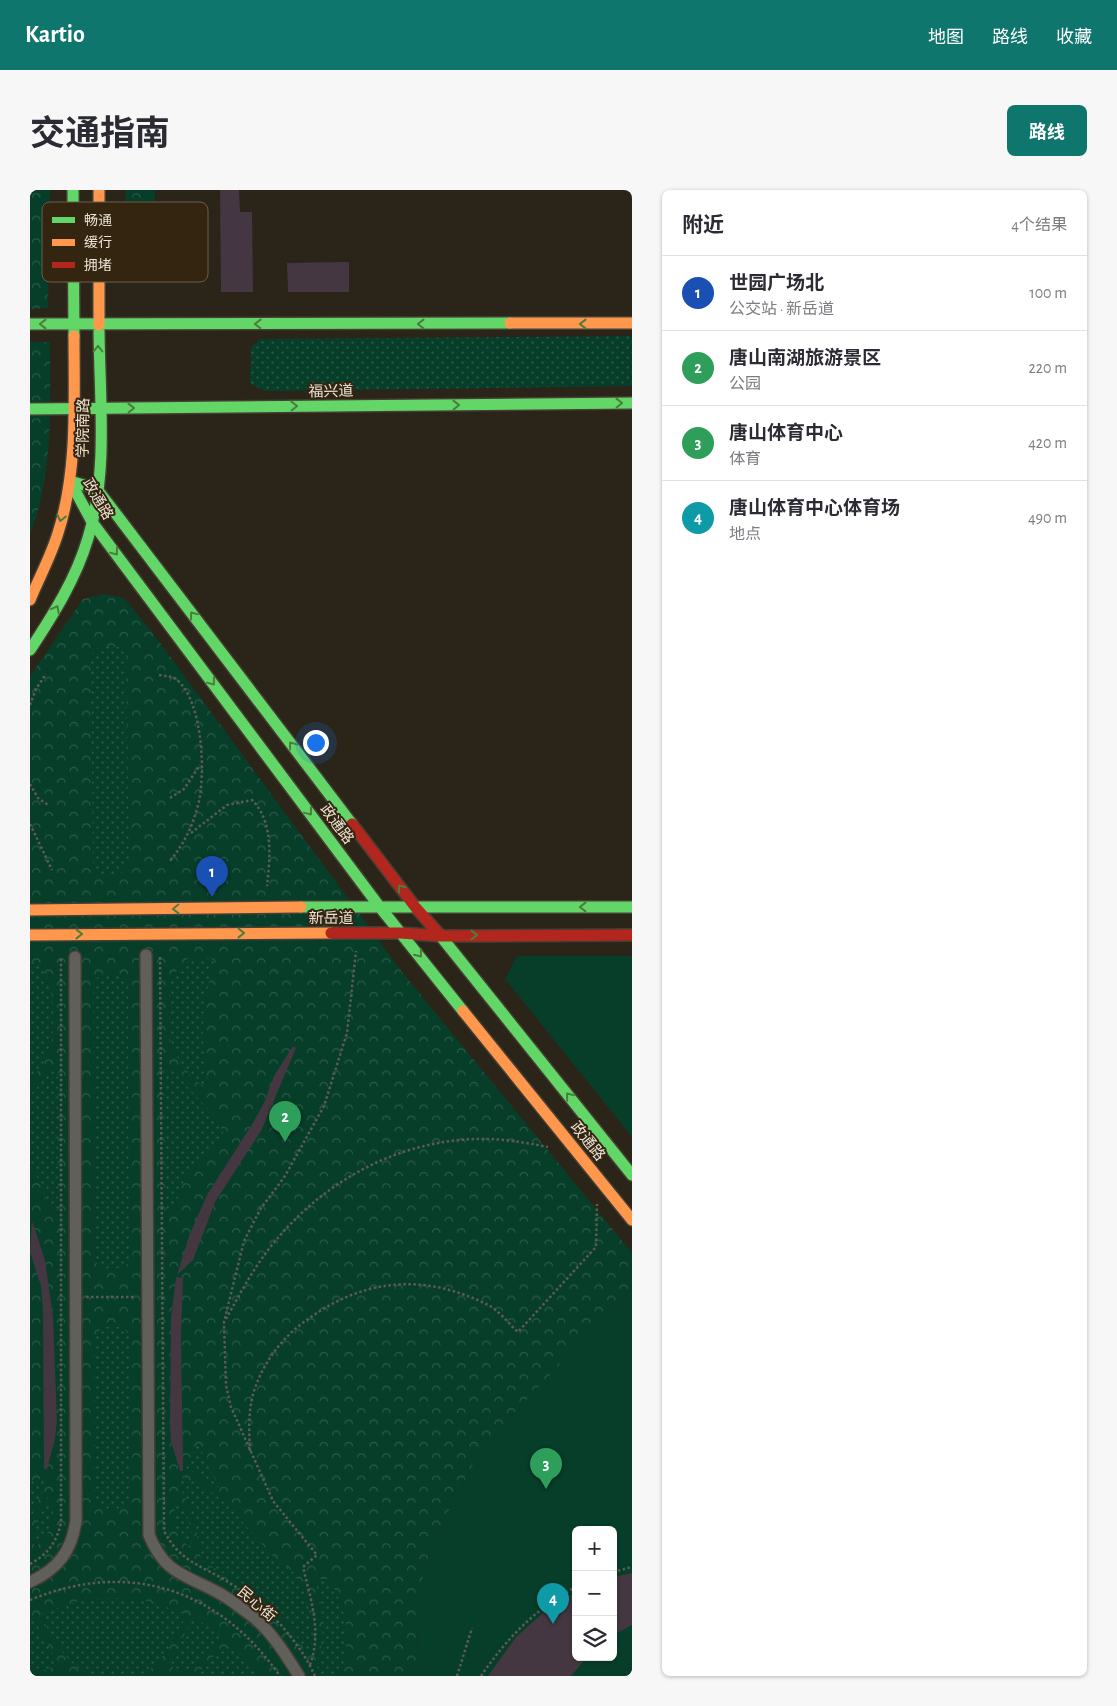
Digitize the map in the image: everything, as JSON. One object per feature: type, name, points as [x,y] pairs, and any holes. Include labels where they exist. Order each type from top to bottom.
[{"type":"main road","name":"学院南路","points":[[30,600],[58,533],[70,481],[74,408],[74,282]]},
{"type":"main road","name":"学院南路","points":[[30,650],[52,617],[75,573],[92,522],[97,489],[98,282]]},
{"type":"main road","points":[[30,324],[632,324]]},
{"type":"main road","name":"福兴道","points":[[30,408],[632,403]]},
{"type":"main road","name":"政通路","points":[[70,481],[97,489],[416,908],[441,936],[632,1175]]},
{"type":"main road","name":"政通路","points":[[70,481],[92,522],[379,906],[632,1220]]},
{"type":"main road","name":"新岳道","points":[[30,910],[379,906],[416,908],[632,907]]},
{"type":"main road","name":"新岳道","points":[[30,934],[401,933],[441,936],[632,935]]},
{"type":"street","name":"民心街","points":[[146,955],[149,1536],[162,1560],[179,1574],[218,1592],[254,1617],[283,1649],[299,1676]]},
{"type":"street","points":[[30,1582],[46,1575],[61,1561],[74,1537],[76,1520],[75,957]]},
{"type":"path","points":[[30,705],[36,689],[46,674]]},
{"type":"path","points":[[159,675],[170,676],[184,688],[199,729],[202,750],[201,792],[189,834],[169,862]]},
{"type":"path","points":[[170,798],[184,789],[201,764]]},
{"type":"path","points":[[30,784],[38,798],[48,805]]},
{"type":"path","points":[[189,834],[206,824],[227,806],[252,800],[258,807],[268,832],[270,853],[267,886]]},
{"type":"path","points":[[30,824],[52,870]]},
{"type":"path","points":[[30,835],[36,838]]},
{"type":"path","points":[[310,1666],[315,1650],[316,1619],[303,1567],[318,1556],[273,1501],[231,1407],[226,1386],[224,1322],[244,1241],[261,1208],[285,1176],[310,1135],[334,1079],[347,1033],[356,951]]},
{"type":"path","points":[[30,1564],[48,1551],[55,1543],[61,1523],[61,957]]},
{"type":"path","points":[[160,957],[164,1531],[176,1550],[196,1566],[228,1582],[259,1603],[286,1630],[315,1676]]},
{"type":"path","points":[[224,1322],[249,1279],[276,1239],[326,1193],[356,1172],[377,1161],[418,1146],[453,1140],[485,1139],[548,1147]]},
{"type":"path","points":[[250,1452],[249,1412],[254,1390],[265,1366],[281,1342],[298,1325],[331,1302],[365,1288],[416,1285],[441,1288],[476,1300],[492,1308],[518,1332],[596,1247],[597,1204]]},
{"type":"path","points":[[62,1298],[162,1297]]},
{"type":"path","points":[[616,1571],[632,1566]]},
{"type":"path","points":[[30,1600],[54,1590],[86,1583],[119,1581],[152,1585],[183,1594],[213,1609],[240,1628],[263,1651],[280,1676]]},
{"type":"path","points":[[481,1676],[500,1648],[525,1621],[554,1598],[572,1589]]},
{"type":"path","points":[[457,1676],[472,1628]]},
{"type":"green space","points":[[30,190],[50,190],[50,202],[42,202],[42,282],[48,282],[48,308],[30,309]]},
{"type":"green space","points":[[126,190],[155,190],[155,201],[125,201]]},
{"type":"green space","points":[[632,336],[632,386],[264,391],[250,383],[251,347],[261,339]]},
{"type":"green space","points":[[30,342],[50,342],[50,415],[47,464],[43,488],[30,534]]},
{"type":"green space","points":[[105,594],[124,598],[155,636],[402,972],[632,1253],[632,1287],[481,1449],[433,1541],[416,1603],[417,1676],[30,1676],[30,676],[83,599]]},
{"type":"green space","points":[[99,647],[119,647],[126,655],[129,862],[122,873],[113,876],[101,873],[93,863],[91,655]]},
{"type":"green space","points":[[517,956],[632,956],[632,1137],[505,979]]},
{"type":"green space","points":[[211,958],[214,961],[203,1021],[203,1049],[208,1082],[204,1086],[194,1080],[184,1067],[176,1055],[170,1039],[170,986],[174,974],[187,959]]},
{"type":"green space","points":[[30,960],[39,964],[45,973],[52,998],[53,1027],[49,1052],[30,1081]]},
{"type":"green space","points":[[100,975],[121,975],[128,983],[129,1258],[128,1264],[113,1269],[99,1265],[94,1258],[93,983]]},
{"type":"green space","points":[[168,1069],[172,1070],[218,1120],[223,1133],[221,1140],[188,1171],[174,1206],[170,1210],[165,1208],[164,1072]]},
{"type":"green space","points":[[53,1070],[58,1073],[58,1210],[50,1210],[39,1180],[30,1166],[30,1095]]},
{"type":"green space","points":[[632,1287],[632,1676],[417,1676],[416,1603],[433,1541],[481,1449]]},
{"type":"green space","points":[[103,1327],[123,1327],[130,1336],[130,1498],[129,1505],[114,1509],[100,1506],[95,1498],[95,1335]]},
{"type":"green space","points":[[198,1443],[219,1488],[186,1468]]},
{"type":"green space","points":[[43,1478],[47,1481],[30,1520],[30,1482]]},
{"type":"green space","points":[[182,1478],[209,1490],[220,1499],[271,1554],[299,1579],[310,1616],[312,1638],[309,1654],[274,1611],[248,1589],[201,1561],[195,1521],[178,1482]]},
{"type":"green space","points":[[48,1497],[51,1502],[52,1516],[48,1532],[40,1544],[34,1547],[34,1532]]},
{"type":"green space","points":[[175,1497],[189,1520],[192,1535],[191,1546],[185,1543],[177,1533]]},
{"type":"green space","points":[[314,1579],[328,1579],[335,1590],[344,1614],[347,1638],[344,1663],[340,1676],[322,1676],[316,1665],[321,1644],[322,1611]]},
{"type":"green space","points":[[114,1598],[148,1601],[187,1614],[166,1652],[145,1673],[130,1676],[104,1676],[91,1675],[82,1671],[67,1658],[40,1614],[79,1601]]},
{"type":"green space","points":[[33,1617],[55,1658],[53,1666],[47,1670],[34,1668],[30,1663],[30,1619]]},
{"type":"green space","points":[[194,1617],[225,1638],[201,1659],[192,1670],[179,1672],[173,1668],[171,1659]]},
{"type":"green space","points":[[233,1644],[260,1676],[196,1676],[212,1657]]},
{"type":"building","points":[[220,190],[239,190],[240,212],[252,212],[253,292],[221,292]]},
{"type":"building","points":[[349,262],[349,292],[288,292],[287,263]]},
{"type":"building","points":[[293,1046],[296,1048],[261,1131],[215,1202],[193,1260],[177,1275],[189,1236],[207,1195],[251,1126],[264,1103],[274,1076]]},
{"type":"building","points":[[32,1221],[45,1260],[53,1317],[57,1420],[55,1439],[47,1469],[44,1468],[43,1311],[41,1286],[30,1252]]},
{"type":"building","points":[[176,1277],[183,1278],[181,1337],[183,1471],[180,1471],[171,1441],[170,1423],[171,1319]]},
{"type":"building","points":[[632,1573],[632,1625],[617,1633],[617,1616],[617,1576]]},
{"type":"building","points":[[572,1594],[572,1661],[584,1661],[571,1676],[488,1676],[516,1637],[544,1612]]},
{"type":"traffic: fast","points":[[73,190],[73,202]]},
{"type":"traffic: fast","points":[[74,282],[74,336]]},
{"type":"traffic: fast","points":[[30,324],[510,323]]},
{"type":"traffic: fast","points":[[30,650],[55,610],[77,568],[95,512],[101,459],[99,325]]},
{"type":"traffic: fast","points":[[30,409],[632,403]]},
{"type":"traffic: fast","points":[[70,481],[92,522],[379,906],[463,1011]]},
{"type":"traffic: fast","points":[[70,481],[97,489],[352,824]]},
{"type":"traffic: fast","points":[[301,907],[632,907]]},
{"type":"traffic: fast","points":[[439,934],[632,1175]]},
{"type":"traffic: slow","points":[[99,190],[99,202]]},
{"type":"traffic: slow","points":[[99,282],[99,325]]},
{"type":"traffic: slow","points":[[510,323],[632,323]]},
{"type":"traffic: slow","points":[[30,600],[55,542],[69,485],[74,436],[74,336]]},
{"type":"traffic: slow","points":[[30,910],[301,907]]},
{"type":"traffic: slow","points":[[30,935],[331,933]]},
{"type":"traffic: slow","points":[[463,1011],[632,1220]]},
{"type":"traffic: jam","points":[[352,824],[416,908],[439,934]]},
{"type":"traffic: jam","points":[[331,933],[401,933],[441,936],[632,935]]},
{"type":"place","name":"世园广场北","points":[[212,897]]},
{"type":"place","name":"唐山南湖旅游景区","points":[[285,1142]]},
{"type":"place","name":"唐山体育中心","points":[[546,1489]]},
{"type":"place","name":"唐山体育中心体育场","points":[[553,1624]]}]
